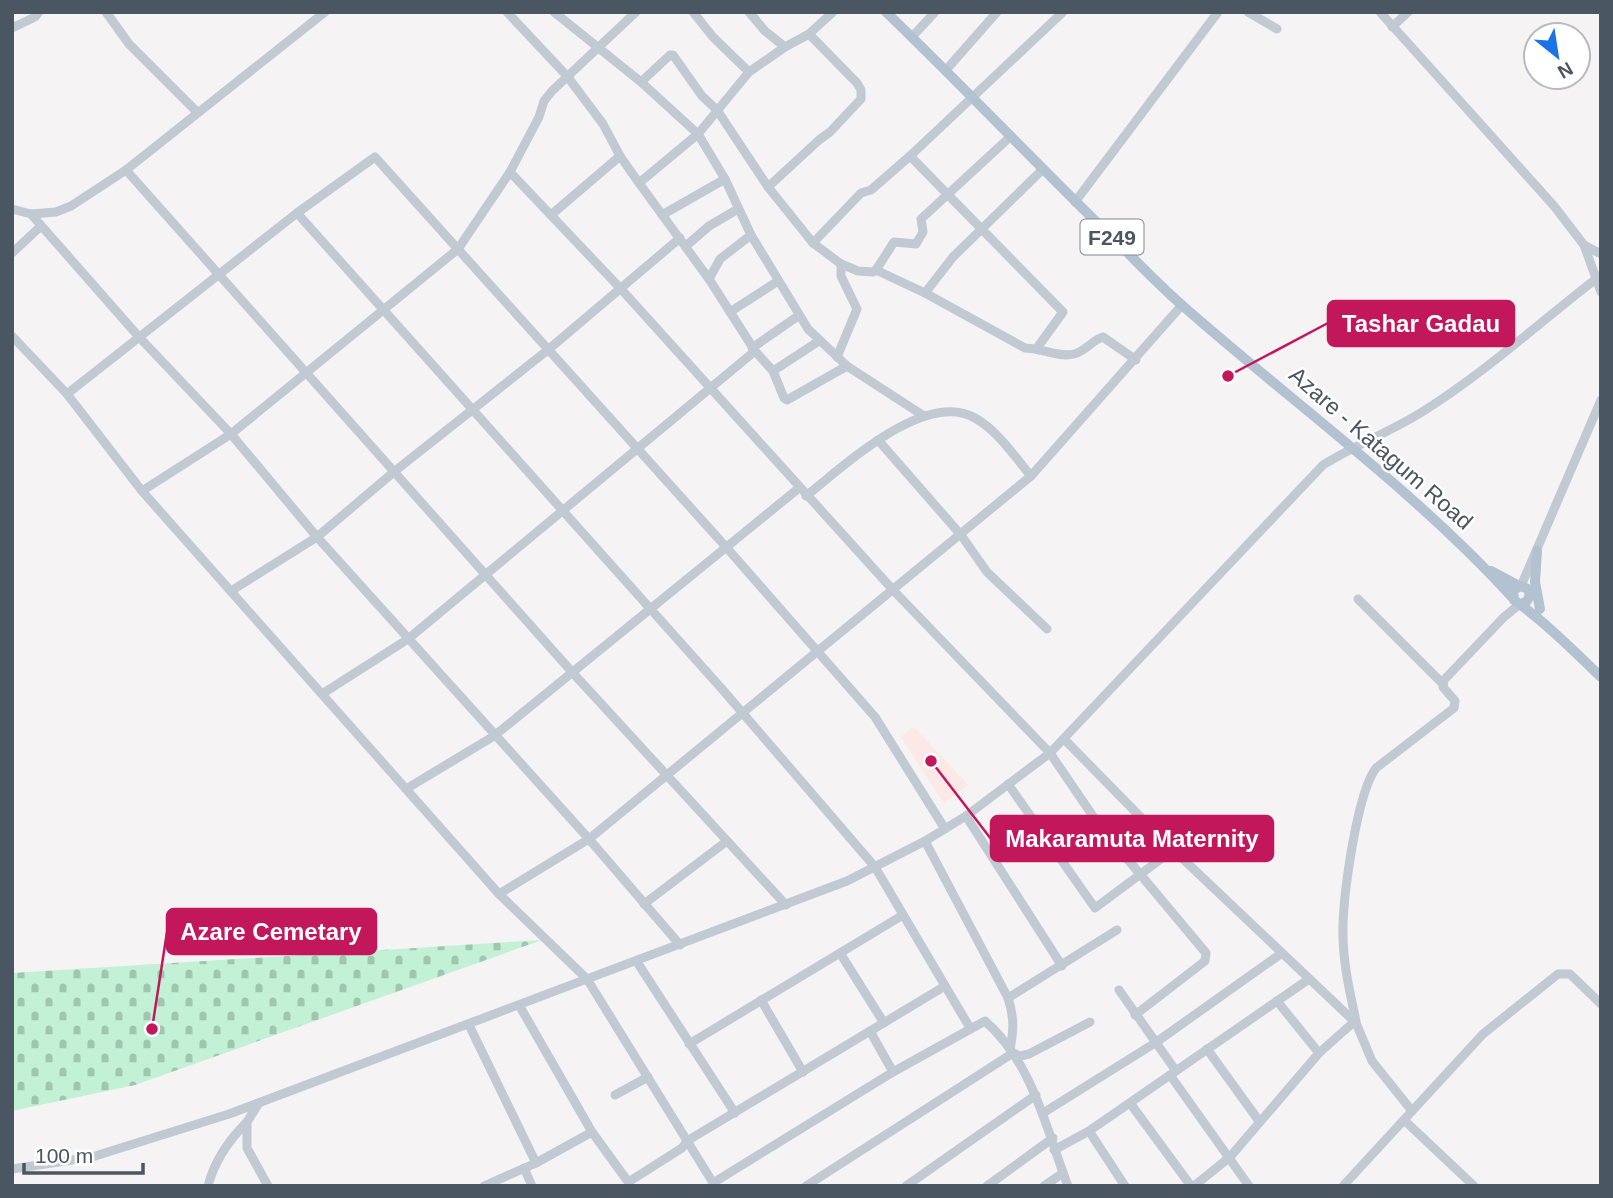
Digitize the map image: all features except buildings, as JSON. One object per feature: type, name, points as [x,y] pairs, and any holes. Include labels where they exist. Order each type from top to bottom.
[{"type":"main road","name":"Azare - Katagum Road","points":[[886,12],[973,97],[1042,170],[1182,305],[1352,447],[1601,677]]},
{"type":"main road","points":[[1537,551],[1535,582],[1541,609]]},
{"type":"main road","name":"Azare - Katagum Road","points":[[1484,568],[1528,589],[1519,600]]},
{"type":"main road","name":"Azare - Katagum Road","points":[[1519,600],[1541,609],[1555,633]]},
{"type":"street","points":[[12,28],[35,18],[39,12]]},
{"type":"street","points":[[106,12],[130,44],[197,112]]},
{"type":"street","points":[[305,12],[313,21]]},
{"type":"street","points":[[12,209],[31,215],[56,212],[71,206],[125,170],[325,12]]},
{"type":"street","points":[[507,12],[567,76],[603,124],[620,156],[709,279],[754,350],[773,370],[784,398],[788,400],[847,366]]},
{"type":"street","points":[[554,12],[641,82],[698,134],[725,179],[751,235],[798,316],[820,341],[847,366],[924,416]]},
{"type":"street","points":[[142,491],[231,435],[384,312],[458,248],[510,172],[539,117],[544,101],[636,12]]},
{"type":"street","points":[[693,12],[713,37],[750,72]]},
{"type":"street","points":[[749,12],[765,31],[785,47]]},
{"type":"street","points":[[639,183],[698,134],[750,72],[809,34],[834,12]]},
{"type":"street","points":[[912,37],[935,12]]},
{"type":"street","points":[[946,70],[996,12]]},
{"type":"street","points":[[813,243],[862,194],[910,156],[1063,12]]},
{"type":"street","points":[[1248,12],[1277,29]]},
{"type":"street","points":[[1380,12],[1554,206],[1584,245],[1598,277],[1601,292]]},
{"type":"street","points":[[1392,27],[1408,12]]},
{"type":"street","points":[[1075,202],[1216,13]]},
{"type":"street","points":[[768,187],[830,132],[861,99],[861,90],[857,83],[809,34]]},
{"type":"street","points":[[641,82],[673,55],[702,96],[716,110],[768,187],[813,243],[841,264],[867,273],[876,270],[894,242],[916,244],[923,232],[921,219],[1011,136]]},
{"type":"street","points":[[551,215],[620,156]]},
{"type":"street","points":[[910,156],[1063,312],[1037,348]]},
{"type":"street","points":[[67,394],[297,213],[375,157],[875,717],[945,829]]},
{"type":"street","points":[[125,170],[572,672],[786,905]]},
{"type":"street","points":[[925,293],[953,257],[1042,170]]},
{"type":"street","points":[[510,172],[621,289],[893,590],[1050,753],[1099,825],[1207,957],[1135,1015]]},
{"type":"street","points":[[662,215],[725,179]]},
{"type":"street","points":[[231,591],[317,537],[621,289],[683,242],[738,209]]},
{"type":"street","points":[[297,213],[743,713],[875,867],[970,1028]]},
{"type":"street","points":[[31,215],[139,337],[231,435],[317,537],[589,839],[680,946]]},
{"type":"street","points":[[12,253],[41,226]]},
{"type":"street","points":[[709,279],[720,259],[751,235]]},
{"type":"street","points":[[1584,245],[1601,254]]},
{"type":"street","points":[[837,357],[858,309],[841,276],[841,264]]},
{"type":"street","points":[[876,270],[925,293],[1025,348],[1072,355],[1103,337],[1136,360]]},
{"type":"street","points":[[12,1169],[92,1157],[259,1103],[786,905],[847,881],[925,841],[966,816],[1050,753],[1323,466],[1352,447],[1405,422],[1450,393],[1598,277]]},
{"type":"street","points":[[730,312],[778,281]]},
{"type":"street","points":[[499,894],[589,839],[1031,476],[1182,305]]},
{"type":"street","points":[[322,694],[408,639],[798,316]]},
{"type":"street","points":[[12,336],[67,394],[142,491],[499,894],[587,979],[714,1184],[893,1072],[970,1028],[987,1022],[1011,1051],[1036,1095],[1068,1186]]},
{"type":"street","points":[[773,370],[820,341]]},
{"type":"street","points":[[1520,586],[1601,400]]},
{"type":"street","points":[[806,496],[878,440],[914,419],[954,412],[973,416],[992,430],[1031,476]]},
{"type":"street","points":[[878,440],[961,534],[987,572],[1047,629]]},
{"type":"street","points":[[407,789],[494,736],[799,488]]},
{"type":"street","points":[[1358,599],[1442,683],[1455,701],[1454,708],[1376,768],[1368,778],[1360,808],[1343,925],[1346,975],[1356,1022],[1372,1061],[1412,1111]]},
{"type":"street","points":[[1442,683],[1519,600]]},
{"type":"street","points":[[1064,739],[1173,850],[1356,1022]]},
{"type":"street","points":[[1008,784],[1095,908],[1173,850]]},
{"type":"street","points":[[966,816],[1062,965]]},
{"type":"street","points":[[644,904],[727,841]]},
{"type":"street","points":[[806,1186],[1011,1051],[1014,1029],[1008,998],[925,841]]},
{"type":"street","points":[[689,1044],[903,915]]},
{"type":"street","points":[[1008,998],[1115,929],[1118,930]]},
{"type":"street","points":[[840,953],[884,1023]]},
{"type":"street","points":[[1043,1113],[1155,1043],[1282,953]]},
{"type":"street","points":[[636,962],[735,1113]]},
{"type":"street","points":[[1343,1186],[1483,1034],[1558,974],[1570,974],[1601,1004]]},
{"type":"street","points":[[1054,1150],[1089,1131],[1309,979]]},
{"type":"street","points":[[519,1005],[592,1132],[629,1184],[682,1148],[687,1141],[945,986]]},
{"type":"street","points":[[1119,990],[1249,1186]]},
{"type":"street","points":[[761,1000],[803,1072]]},
{"type":"street","points":[[1277,1002],[1319,1053]]},
{"type":"street","points":[[1011,1051],[1020,1056],[1029,1054],[1090,1022]]},
{"type":"street","points":[[1130,1103],[1193,1186],[1230,1157],[1319,1053],[1356,1022]]},
{"type":"street","points":[[469,1025],[536,1163]]},
{"type":"street","points":[[870,1031],[893,1072]]},
{"type":"street","points":[[1207,1049],[1259,1121]]},
{"type":"street","points":[[615,1095],[648,1077]]},
{"type":"street","points":[[906,1186],[1036,1095]]},
{"type":"street","points":[[208,1186],[233,1136],[247,1122],[259,1103]]},
{"type":"street","points":[[1404,1120],[1474,1186]]},
{"type":"street","points":[[247,1122],[247,1148],[268,1186]]},
{"type":"street","points":[[1089,1131],[1125,1186]]},
{"type":"street","points":[[484,1186],[536,1163],[592,1132]]},
{"type":"street","points":[[986,1186],[1053,1138]]},
{"type":"street","points":[[524,1168],[533,1186]]},
{"type":"street","points":[[1044,1186],[1063,1173]]},
{"type":"shaded area","points":[[914,727],[968,785],[944,803],[901,737]]},
{"type":"green space","points":[[542,940],[135,1085],[12,1111],[12,973]]},
{"type":"place","name":"Tashar Gadau","points":[[1228,376]]},
{"type":"place","name":"Makaramuta Maternity","points":[[931,761]]},
{"type":"place","name":"Azare Cemetary","points":[[152,1029]]}]
